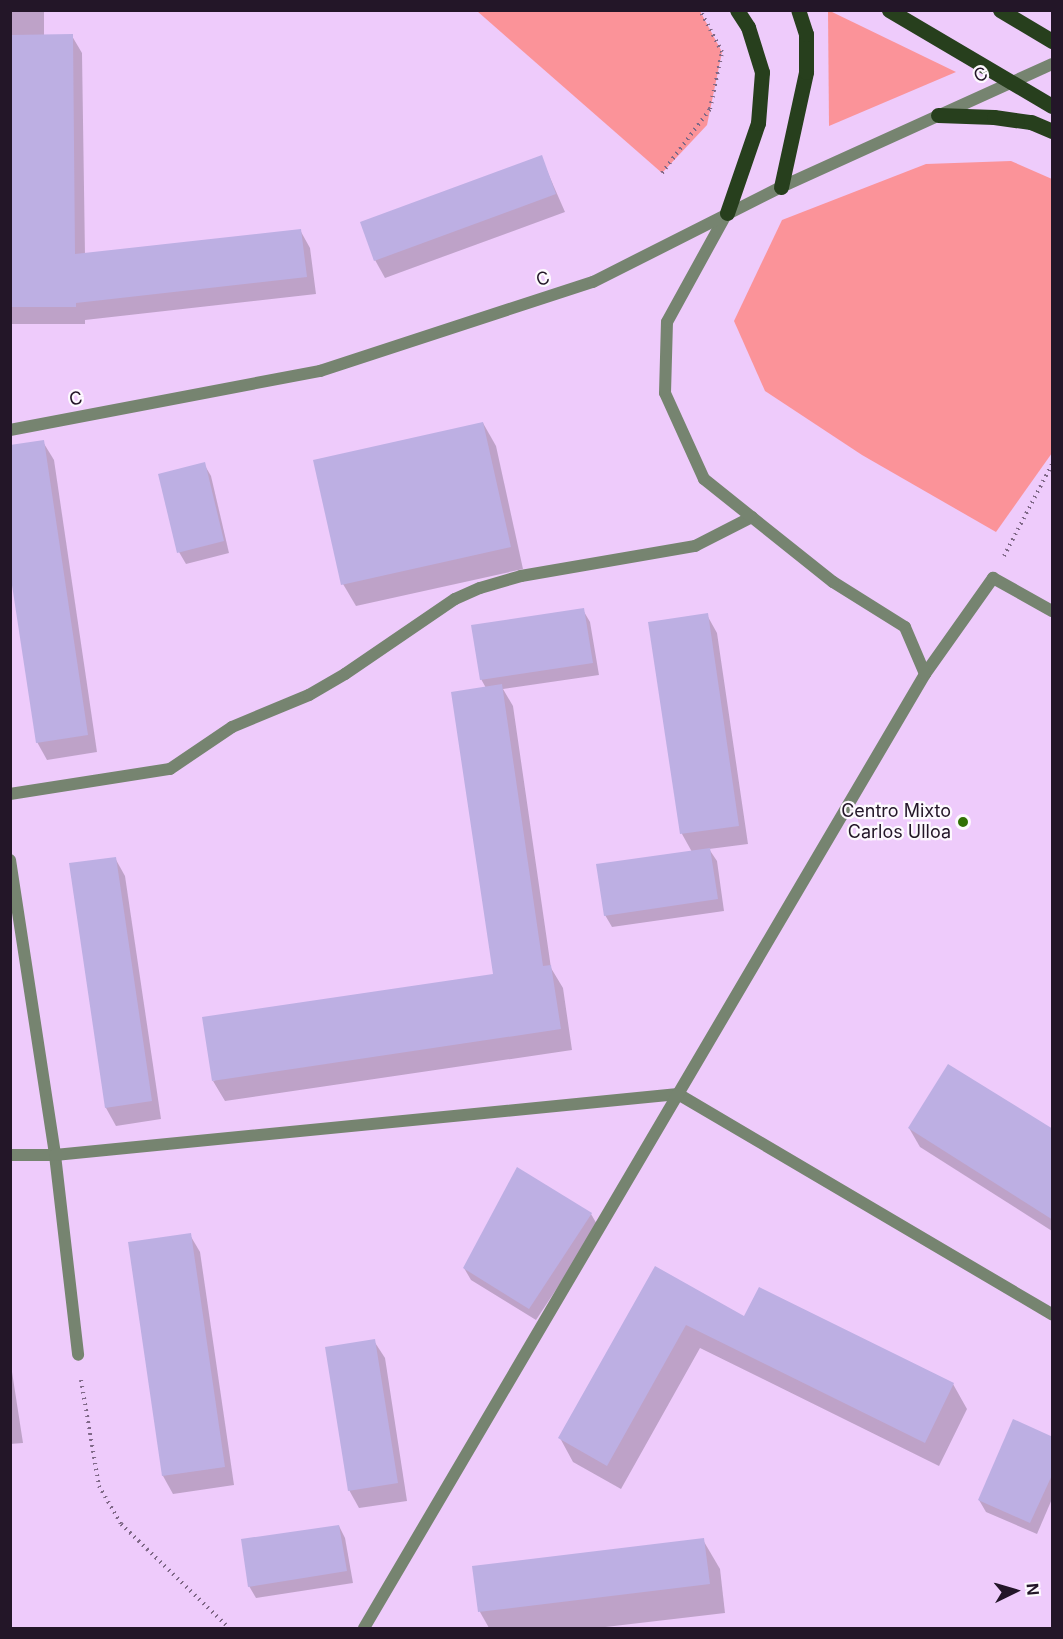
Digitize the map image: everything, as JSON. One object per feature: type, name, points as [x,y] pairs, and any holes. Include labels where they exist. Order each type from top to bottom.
[{"type":"main road","points":[[727,213],[758,123],[762,72],[748,27],[737,10]]},
{"type":"main road","points":[[781,187],[806,72],[806,34],[798,10]]},
{"type":"main road","points":[[889,10],[1053,106]]},
{"type":"main road","points":[[1000,10],[1053,41]]},
{"type":"main road","points":[[938,115],[994,117],[1031,123],[1053,131]]},
{"type":"street","name":"C","points":[[10,430],[320,371],[593,282],[781,187],[1053,63]]},
{"type":"street","points":[[727,213],[667,322],[665,393],[704,479],[833,582],[905,627],[924,674]]},
{"type":"street","points":[[10,794],[170,769],[232,727],[309,695],[345,674],[455,599],[480,588],[520,576],[694,546],[752,517]]},
{"type":"street","points":[[364,1629],[924,674],[993,578],[1053,611]]},
{"type":"street","points":[[10,860],[55,1155],[78,1355]]},
{"type":"street","points":[[10,1155],[55,1155],[678,1094],[1053,1314]]},
{"type":"path","points":[[662,173],[710,109],[722,52],[700,10]]},
{"type":"path","points":[[993,578],[1053,464]]},
{"type":"path","points":[[78,1355],[99,1486],[121,1524],[229,1629]]},
{"type":"shaded area","points":[[477,11],[700,11],[722,52],[707,125],[662,173]]},
{"type":"shaded area","points":[[828,11],[830,11],[956,72],[829,126]]},
{"type":"shaded area","points":[[1011,161],[1052,179],[1052,453],[996,532],[862,455],[765,391],[734,321],[782,220],[926,164]]},
{"type":"building","points":[[73,34],[75,254],[301,229],[307,277],[76,303],[76,307],[10,307],[10,35]]},
{"type":"building","points":[[542,155],[556,194],[374,261],[360,222]]},
{"type":"building","points":[[483,422],[511,547],[341,585],[313,460]]},
{"type":"building","points":[[44,440],[88,735],[36,743],[10,572],[10,445]]},
{"type":"building","points":[[205,462],[224,541],[177,553],[158,474]]},
{"type":"building","points":[[584,608],[593,663],[480,680],[471,625]]},
{"type":"building","points":[[708,613],[739,826],[680,834],[648,622]]},
{"type":"building","points":[[502,684],[543,966],[551,965],[561,1029],[212,1081],[202,1017],[493,974],[451,692]]},
{"type":"building","points":[[710,848],[718,899],[604,916],[596,864]]},
{"type":"building","points":[[116,857],[152,1101],[105,1108],[69,863]]},
{"type":"building","points":[[948,1064],[1053,1129],[1053,1220],[908,1128]]},
{"type":"building","points":[[517,1167],[592,1213],[529,1309],[463,1268]]},
{"type":"building","points":[[191,1233],[225,1467],[162,1476],[128,1242]]},
{"type":"building","points":[[655,1266],[744,1316],[759,1287],[954,1383],[925,1443],[686,1325],[607,1466],[558,1438]]},
{"type":"building","points":[[375,1339],[398,1483],[348,1491],[325,1347]]},
{"type":"building","points":[[1013,1419],[1053,1437],[1053,1473],[1030,1523],[978,1500]]},
{"type":"building","points":[[339,1525],[347,1571],[248,1587],[241,1539]]},
{"type":"building","points":[[704,1538],[710,1584],[478,1612],[472,1566]]},
{"type":"place","name":"Centro Mixto Carlos Ulloa","points":[[963,822]]}]
